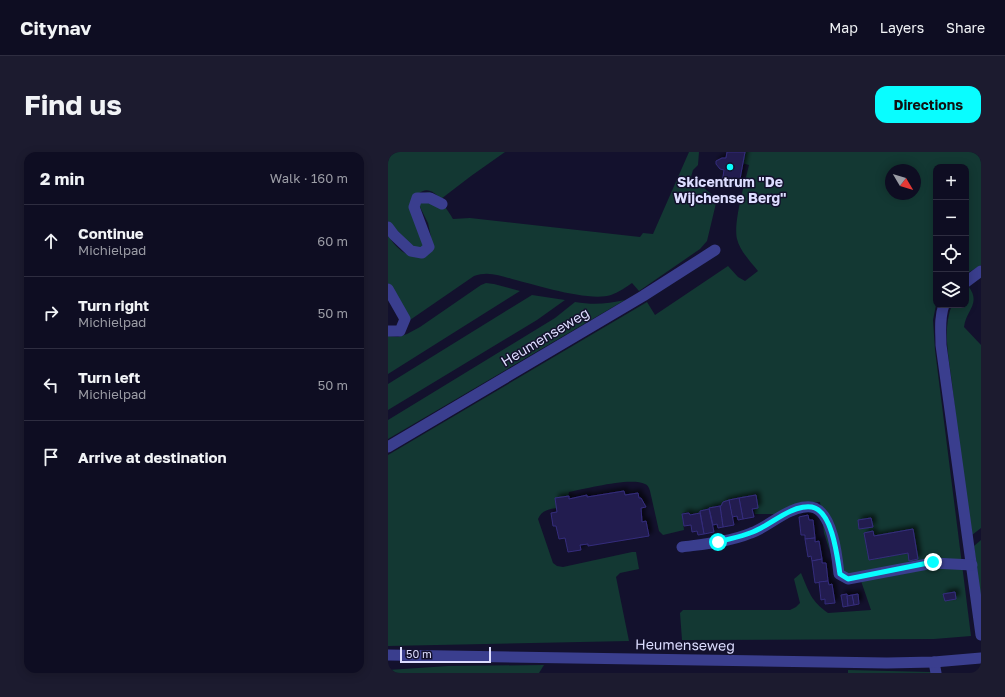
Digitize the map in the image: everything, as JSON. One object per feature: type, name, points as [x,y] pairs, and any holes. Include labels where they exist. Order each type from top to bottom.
[{"type":"street","points":[[388,227],[394,235],[411,251],[422,253],[429,247],[414,207],[417,198],[430,198],[442,204]]},
{"type":"street","name":"Heumenseweg","points":[[388,447],[636,300],[715,250]]},
{"type":"street","points":[[969,280],[981,271]]},
{"type":"street","points":[[388,289],[405,319],[400,331],[388,331]]},
{"type":"street","points":[[943,308],[940,324],[942,345],[981,635]]},
{"type":"street","points":[[682,547],[718,542],[751,533],[791,511],[805,507],[813,507],[823,513],[834,542],[840,574],[848,579],[933,562],[972,565]]},
{"type":"street","name":"Heumenseweg","points":[[388,655],[879,663],[935,668],[981,658]]},
{"type":"green space","points":[[388,152],[505,152],[441,199],[433,192],[427,190],[424,190],[418,194],[425,246],[419,249],[413,247],[388,221]]},
{"type":"green space","points":[[689,152],[699,152],[698,165],[693,170],[691,177],[717,199],[707,241],[700,249],[639,291],[632,283],[611,295],[601,297],[576,295],[498,275],[484,274],[474,276],[410,320],[388,283],[388,236],[404,253],[418,257],[431,237],[428,223],[417,201],[422,193],[429,192],[435,195],[453,219],[470,218],[640,237],[643,233],[653,234]]},
{"type":"green space","points":[[745,152],[981,152],[981,265],[969,272],[969,164],[933,164],[933,308],[935,308],[933,320],[935,350],[971,636],[934,639],[682,640],[680,613],[683,610],[790,610],[796,607],[800,603],[794,579],[801,573],[814,600],[828,613],[871,610],[861,581],[851,580],[834,564],[824,533],[820,502],[803,502],[779,514],[755,514],[752,500],[741,497],[729,500],[730,507],[721,509],[720,505],[700,511],[700,513],[682,513],[684,530],[663,535],[659,531],[650,491],[647,485],[638,482],[629,482],[608,484],[569,492],[566,507],[546,510],[538,519],[553,563],[557,566],[563,567],[636,552],[639,569],[620,573],[616,577],[629,641],[388,646],[388,455],[647,302],[655,315],[728,266],[738,277],[745,281],[758,271],[743,252],[738,243],[736,232],[742,192],[749,165],[742,163]]},
{"type":"green space","points":[[486,283],[520,291],[388,374],[388,336],[398,337],[420,327]]},
{"type":"green space","points":[[969,287],[974,298],[964,327],[981,345],[981,528],[972,535],[948,354],[947,324],[951,308],[969,308]]},
{"type":"green space","points":[[532,295],[565,300],[537,320],[388,410],[388,384]]},
{"type":"green space","points":[[625,300],[388,439],[388,420],[555,318],[575,302],[600,304]]},
{"type":"green space","points":[[981,540],[981,601],[974,546]]},
{"type":"green space","points":[[544,665],[539,673],[388,673],[388,670],[448,666]]},
{"type":"green space","points":[[848,670],[931,672],[931,673],[848,673]]},
{"type":"building","name":"Skicentrum \"De Wijchense Berg\"","points":[[727,152],[745,152],[739,184],[734,184],[734,186],[722,183],[724,170],[720,169],[716,164],[716,161],[726,158]]},
{"type":"building","points":[[624,491],[625,495],[638,493],[639,498],[641,498],[646,507],[641,508],[642,522],[646,521],[649,536],[588,546],[588,544],[580,545],[581,550],[568,552],[565,538],[559,539],[556,526],[553,526],[551,513],[557,512],[555,498],[569,496],[569,499],[587,495],[587,497]]},
{"type":"building","points":[[756,495],[758,508],[752,509],[754,517],[743,519],[739,498]]},
{"type":"building","points":[[739,498],[743,519],[738,520],[737,516],[732,517],[729,500]]},
{"type":"building","points":[[729,500],[734,525],[723,527],[720,506],[723,502]]},
{"type":"building","points":[[720,506],[723,527],[718,528],[717,524],[713,525],[709,508]]},
{"type":"building","points":[[709,509],[714,532],[704,534],[700,511]]},
{"type":"building","points":[[689,513],[690,515],[700,513],[704,534],[698,535],[697,531],[692,532],[691,525],[684,526],[682,514]]},
{"type":"building","points":[[808,515],[809,520],[813,520],[815,538],[805,539],[805,535],[801,535],[799,517]]},
{"type":"building","points":[[871,518],[873,527],[859,529],[858,520]]},
{"type":"building","points":[[913,529],[918,559],[909,561],[908,553],[869,560],[864,533],[873,531],[874,536]]},
{"type":"building","points":[[815,538],[815,542],[819,541],[822,559],[812,561],[811,556],[808,557],[805,539]]},
{"type":"building","points":[[822,559],[822,563],[826,563],[828,581],[815,583],[812,561]]},
{"type":"building","points":[[828,581],[829,585],[832,584],[835,603],[825,604],[825,599],[821,600],[819,582]]},
{"type":"building","points":[[955,592],[956,599],[945,601],[943,594]]},
{"type":"building","points":[[847,594],[848,606],[843,607],[841,595]]},
{"type":"building","points":[[858,594],[859,604],[854,605],[852,595]]},
{"type":"building","points":[[852,595],[854,605],[848,606],[847,596]]},
{"type":"place","name":"Skicentrum \"De Wijchense Berg\"","points":[[730,167]]},
{"type":"route","points":[[718,542],[751,533],[791,511],[805,507],[813,507],[823,513],[828,523],[834,542],[840,574],[848,579],[933,562]]}]
